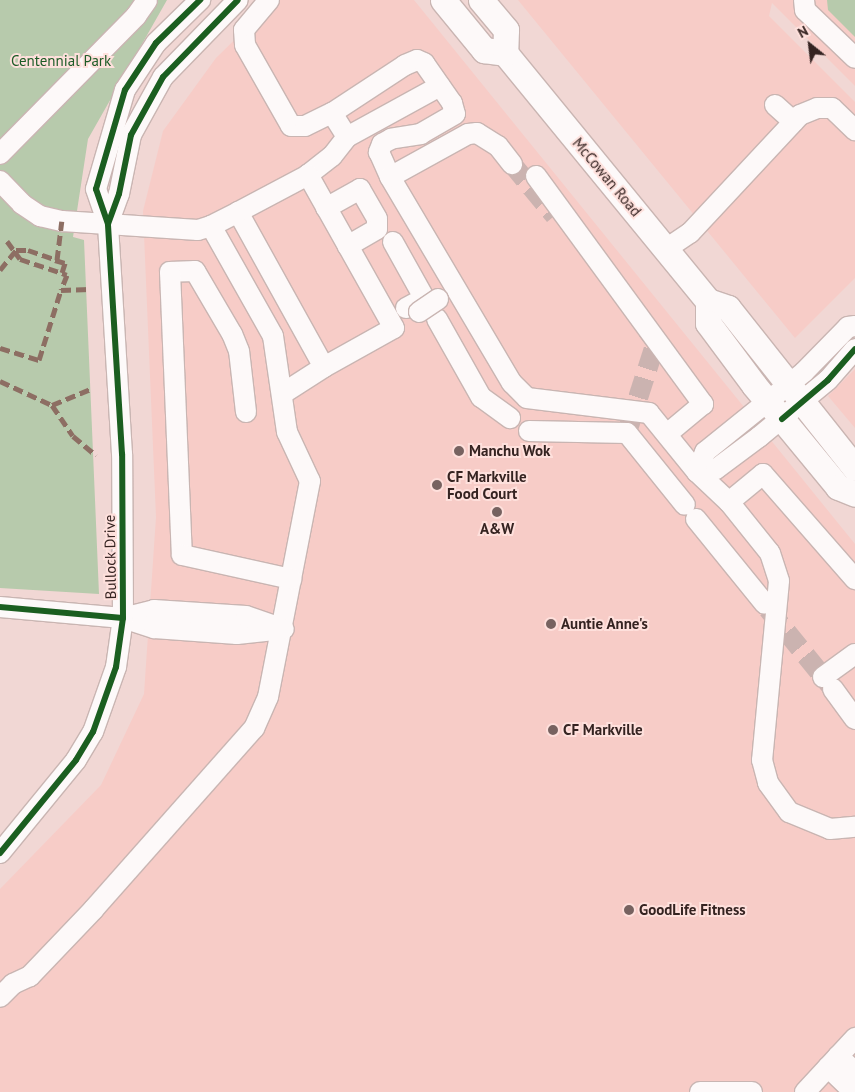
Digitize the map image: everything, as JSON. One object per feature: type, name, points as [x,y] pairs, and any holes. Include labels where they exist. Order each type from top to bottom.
[{"type":"main road","points":[[443,0],[484,50],[505,53],[506,30],[481,0]]},
{"type":"main road","name":"McCowan Road","points":[[505,53],[708,301],[728,308],[855,468]]},
{"type":"main road","points":[[708,301],[708,323],[775,410],[838,487],[855,494]]},
{"type":"street","points":[[0,154],[136,16],[147,0]]},
{"type":"street","name":"Bullock Drive","points":[[108,224],[119,194],[131,135],[163,77],[238,0]]},
{"type":"street","points":[[269,0],[244,30],[245,45],[291,126],[305,126],[332,113],[405,65],[417,60],[424,63],[452,103],[455,114],[421,134],[391,139],[382,144],[380,152],[390,177],[512,383],[527,398],[648,413],[697,472],[729,502],[770,553],[779,581],[762,760],[768,784],[789,812],[830,829],[855,827]]},
{"type":"street","points":[[804,0],[805,10],[855,58]]},
{"type":"street","name":"Bullock Drive","points":[[0,853],[50,795],[93,732],[116,667],[123,618],[122,454],[108,224],[96,189],[125,90],[156,44],[192,2]]},
{"type":"street","points":[[0,181],[22,204],[40,216],[62,221],[198,230],[211,226],[308,175],[332,156],[347,138],[440,86]]},
{"type":"street","points":[[775,105],[794,122]]},
{"type":"street","points":[[666,249],[690,233],[794,122],[817,108],[832,108],[855,130]]},
{"type":"street","points":[[332,113],[347,138]]},
{"type":"street","points":[[390,177],[468,134],[477,133],[498,146],[512,164]]},
{"type":"street","points":[[308,175],[394,328]]},
{"type":"street","points":[[536,176],[703,404],[667,434]]},
{"type":"street","points":[[326,208],[360,189],[373,212],[377,229],[348,246]]},
{"type":"street","points":[[238,212],[324,368]]},
{"type":"street","points":[[0,997],[12,984],[30,976],[94,910],[254,728],[268,697],[284,629],[291,579],[310,481],[287,432],[273,336],[211,226]]},
{"type":"street","points":[[393,242],[418,269],[422,302]]},
{"type":"street","points":[[246,412],[239,352],[232,334],[195,271],[170,272],[182,555],[291,579]]},
{"type":"street","points":[[282,394],[394,328],[422,302],[452,284]]},
{"type":"street","points":[[437,319],[481,397],[510,418]]},
{"type":"street","points":[[697,472],[705,452],[775,410],[795,393],[848,327],[855,326]]},
{"type":"street","points":[[795,393],[828,380],[855,349]]},
{"type":"street","points":[[529,431],[628,429],[690,512],[765,604]]},
{"type":"street","points":[[729,502],[763,474],[855,579]]},
{"type":"street","points":[[0,607],[123,618],[154,610],[246,616],[284,629]]},
{"type":"street","points":[[855,654],[828,683],[855,719]]},
{"type":"street","points":[[805,1092],[855,1038]]},
{"type":"street","points":[[833,1062],[855,1072]]},
{"type":"street","points":[[833,1062],[854,1092]]},
{"type":"street","points":[[700,1092],[752,1092]]},
{"type":"shaded area","points":[[275,0],[414,0],[855,544],[855,1092],[0,1092],[0,889],[101,785],[144,694],[156,517],[143,211],[163,131],[216,58]]},
{"type":"shaded area","points":[[518,0],[855,0],[855,86],[772,3],[769,16],[855,102],[855,278],[795,338]]},
{"type":"shaded area","points":[[855,369],[855,428],[828,396]]},
{"type":"green space","name":"Centennial Park","points":[[0,0],[167,0],[88,139],[73,237],[84,240],[99,594],[0,588]]},
{"type":"green space","points":[[827,0],[855,0],[855,37],[828,10]]},
{"type":"tunnel","points":[[512,164],[555,216]]},
{"type":"tunnel","points":[[629,426],[656,342],[647,330]]},
{"type":"tunnel","points":[[768,609],[833,689]]},
{"type":"marked path","points":[[0,270],[16,250],[28,250],[57,260],[62,221]]},
{"type":"marked path","points":[[7,241],[20,259],[62,273]]},
{"type":"marked path","points":[[55,260],[65,263],[62,273],[67,275],[61,290]]},
{"type":"marked path","points":[[0,348],[39,360],[61,290],[90,289]]},
{"type":"marked path","points":[[0,381],[52,405],[73,436],[96,455]]},
{"type":"marked path","points":[[52,405],[93,388]]},
{"type":"cycle path","points":[[0,853],[76,760],[93,732],[116,667],[123,618],[122,454],[108,224],[96,189],[125,90],[156,43],[200,0]]},
{"type":"cycle path","points":[[108,224],[119,194],[131,135],[163,77],[238,0]]},
{"type":"cycle path","points":[[782,419],[828,380],[855,349]]},
{"type":"cycle path","points":[[0,607],[123,618]]},
{"type":"place","name":"Manchu Wok","points":[[459,451]]},
{"type":"place","name":"CF Markville Food Court","points":[[437,485]]},
{"type":"place","name":"A&W","points":[[497,512]]},
{"type":"place","name":"Auntie Anne's","points":[[551,624]]},
{"type":"place","name":"CF Markville","points":[[553,730]]},
{"type":"place","name":"GoodLife Fitness","points":[[629,910]]}]
